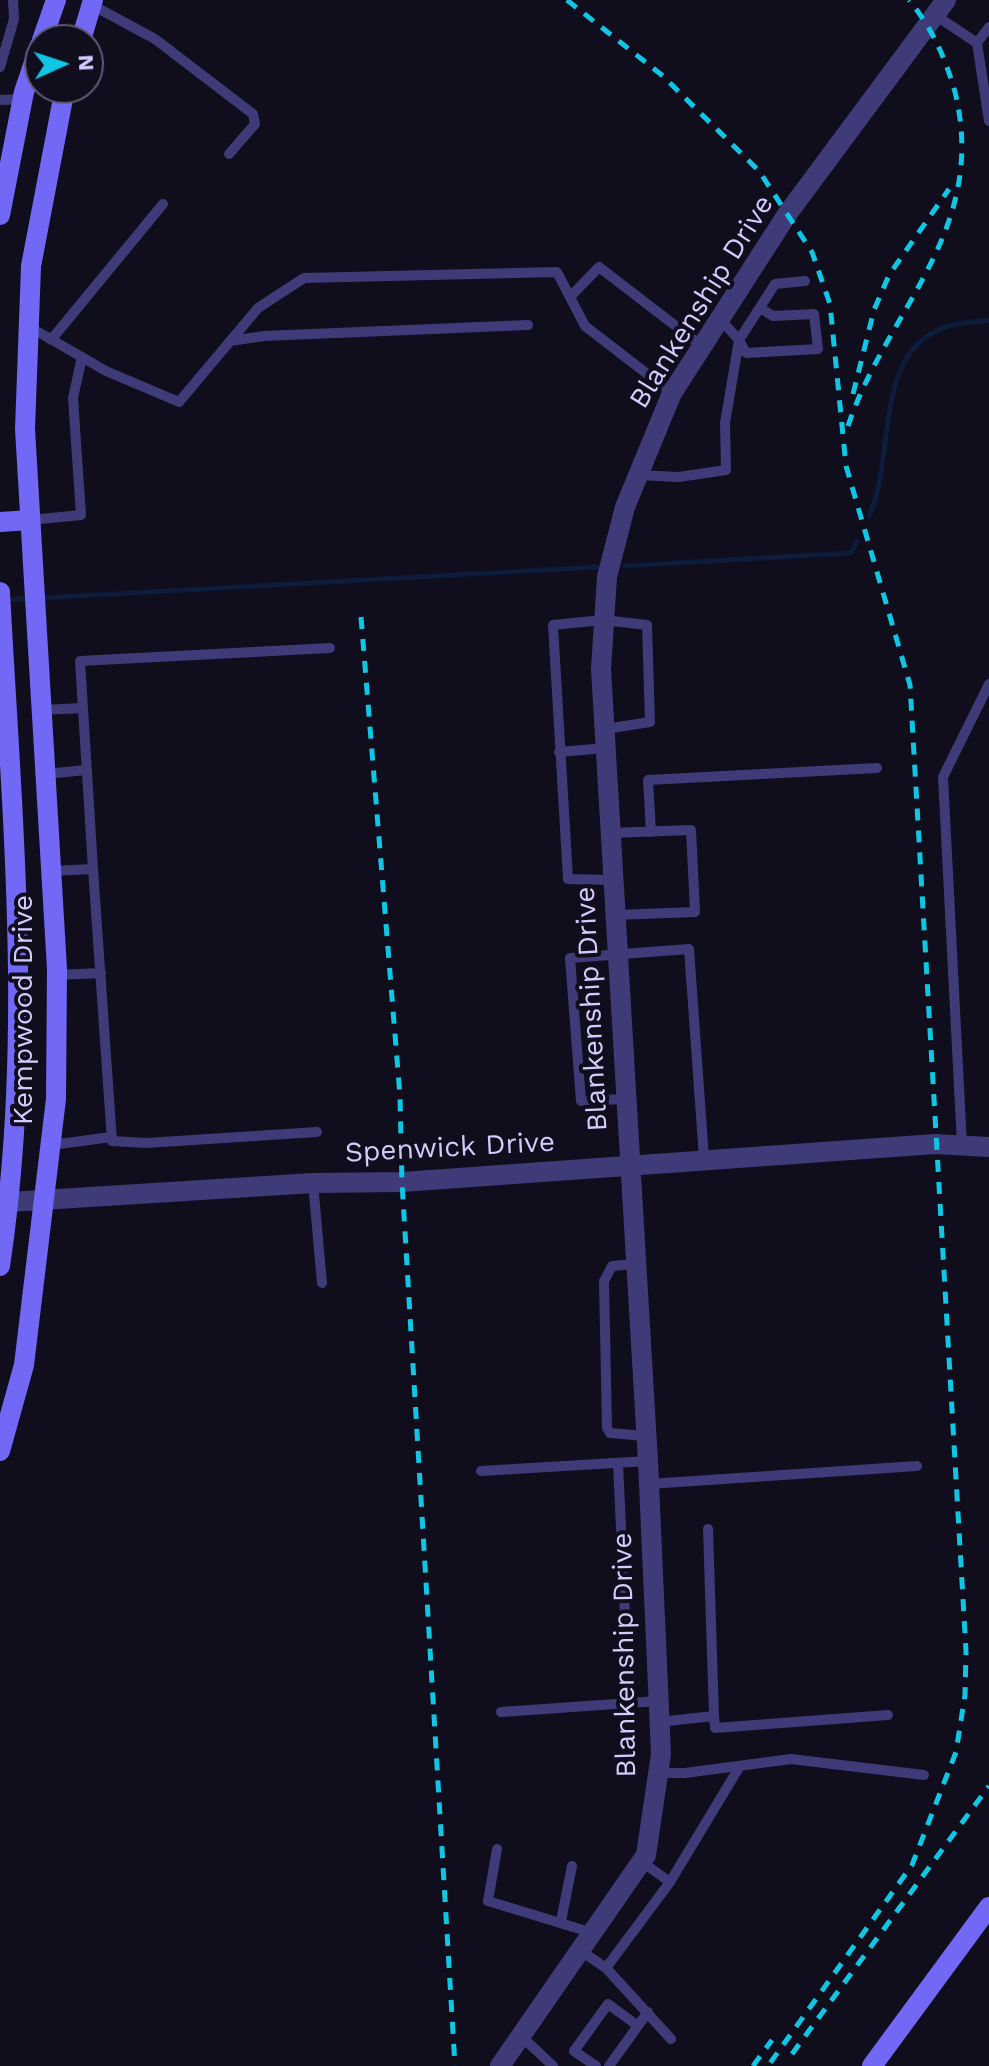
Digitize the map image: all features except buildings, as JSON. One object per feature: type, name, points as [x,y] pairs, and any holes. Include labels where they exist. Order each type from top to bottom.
[{"type":"main road","points":[[48,24],[56,0]]},
{"type":"main road","points":[[86,24],[93,2]]},
{"type":"main road","points":[[0,215],[24,93]]},
{"type":"main road","name":"Kempwood Drive","points":[[0,1451],[24,1365],[56,1099],[57,975],[25,429],[26,325],[31,266],[62,104]]},
{"type":"main road","points":[[0,522],[30,520]]},
{"type":"main road","name":"Kempwood Drive","points":[[0,592],[7,844],[16,874],[19,928],[9,1112],[10,1202],[0,1266]]},
{"type":"main road","points":[[16,874],[51,871]]},
{"type":"main road","points":[[872,2066],[989,1907]]},
{"type":"street","name":"Blankenship Drive","points":[[500,2066],[646,1855],[658,1773],[659,1722],[648,1461],[601,669],[607,577],[637,475],[672,393],[788,213],[941,7]]},
{"type":"street","name":"Spenwick Drive","points":[[10,1202],[313,1183],[402,1182],[704,1158],[935,1144],[989,1147]]},
{"type":"lane","points":[[0,67],[14,19],[13,0]]},
{"type":"lane","points":[[93,2],[155,39],[253,114],[255,124],[229,154]]},
{"type":"lane","points":[[941,7],[977,43],[989,121]]},
{"type":"lane","points":[[977,43],[989,27]]},
{"type":"lane","points":[[0,100],[22,99]]},
{"type":"lane","points":[[51,340],[163,204]]},
{"type":"lane","points":[[570,297],[599,267],[703,347]]},
{"type":"lane","points":[[26,325],[82,357],[179,402],[258,308],[304,278],[557,272],[585,326],[672,393]]},
{"type":"lane","points":[[637,475],[679,477],[726,470],[725,423],[739,340],[775,284],[805,281]]},
{"type":"lane","points":[[721,320],[746,353],[818,349],[814,314],[773,316],[760,308]]},
{"type":"lane","points":[[230,341],[264,336],[528,325]]},
{"type":"lane","points":[[30,520],[81,515],[73,398],[82,357]]},
{"type":"lane","points":[[559,752],[650,722],[647,625],[603,620],[552,627],[559,752],[568,879],[613,880]]},
{"type":"lane","points":[[317,1132],[146,1143],[112,1141],[80,661],[330,648]]},
{"type":"lane","points":[[962,1145],[943,777],[989,684]]},
{"type":"lane","points":[[42,710],[83,708]]},
{"type":"lane","points":[[651,832],[648,780],[877,768]]},
{"type":"lane","points":[[45,774],[86,770]]},
{"type":"lane","points":[[610,833],[691,830],[695,912],[615,915]]},
{"type":"lane","points":[[51,871],[93,869]]},
{"type":"lane","points":[[625,1099],[581,1101],[570,958],[689,949],[704,1158]]},
{"type":"lane","points":[[57,975],[101,973]]},
{"type":"lane","points":[[52,1145],[111,1137]]},
{"type":"lane","points":[[313,1183],[322,1283]]},
{"type":"lane","points":[[635,1264],[612,1266],[604,1281],[607,1428],[610,1433],[646,1436]]},
{"type":"lane","points":[[481,1471],[648,1461]]},
{"type":"lane","points":[[618,1463],[629,1703]]},
{"type":"lane","points":[[649,1484],[917,1466]]},
{"type":"lane","points":[[708,1529],[715,1728],[888,1715]]},
{"type":"lane","points":[[501,1712],[658,1701]]},
{"type":"lane","points":[[659,1722],[714,1716]]},
{"type":"lane","points":[[658,1773],[791,1759],[924,1775]]},
{"type":"lane","points":[[606,1968],[670,1882],[740,1766]]},
{"type":"lane","points":[[497,1849],[488,1901],[593,1933]]},
{"type":"lane","points":[[642,1862],[670,1882]]},
{"type":"lane","points":[[561,1921],[572,1866]]},
{"type":"lane","points":[[581,1951],[606,1968],[671,2039]]},
{"type":"lane","points":[[596,2066],[574,2051],[608,2004],[638,2026]]},
{"type":"lane","points":[[609,2066],[648,2012]]},
{"type":"lane","points":[[521,2036],[553,2066]]},
{"type":"waterway","points":[[869,516],[877,492],[896,382],[907,358],[923,339],[946,327],[989,320]]},
{"type":"waterway","points":[[624,566],[851,553],[857,541]]},
{"type":"waterway","points":[[41,598],[597,567]]},
{"type":"waterway","points":[[5,600],[31,598]]},
{"type":"railway","points":[[567,0],[663,76],[759,171],[812,252],[830,304],[846,466],[910,685],[966,1651],[965,1695],[956,1752],[912,1865],[768,2066]]},
{"type":"railway","points":[[848,426],[865,384],[929,267],[946,228],[958,186],[962,141],[955,92],[937,43],[909,0]]},
{"type":"railway","points":[[853,394],[874,310],[889,275],[949,189]]},
{"type":"railway","points":[[361,617],[400,1096],[402,1182],[455,2066]]},
{"type":"railway","points":[[792,2054],[989,1786]]},
{"type":"railway","points":[[753,2066],[772,2040]]}]
